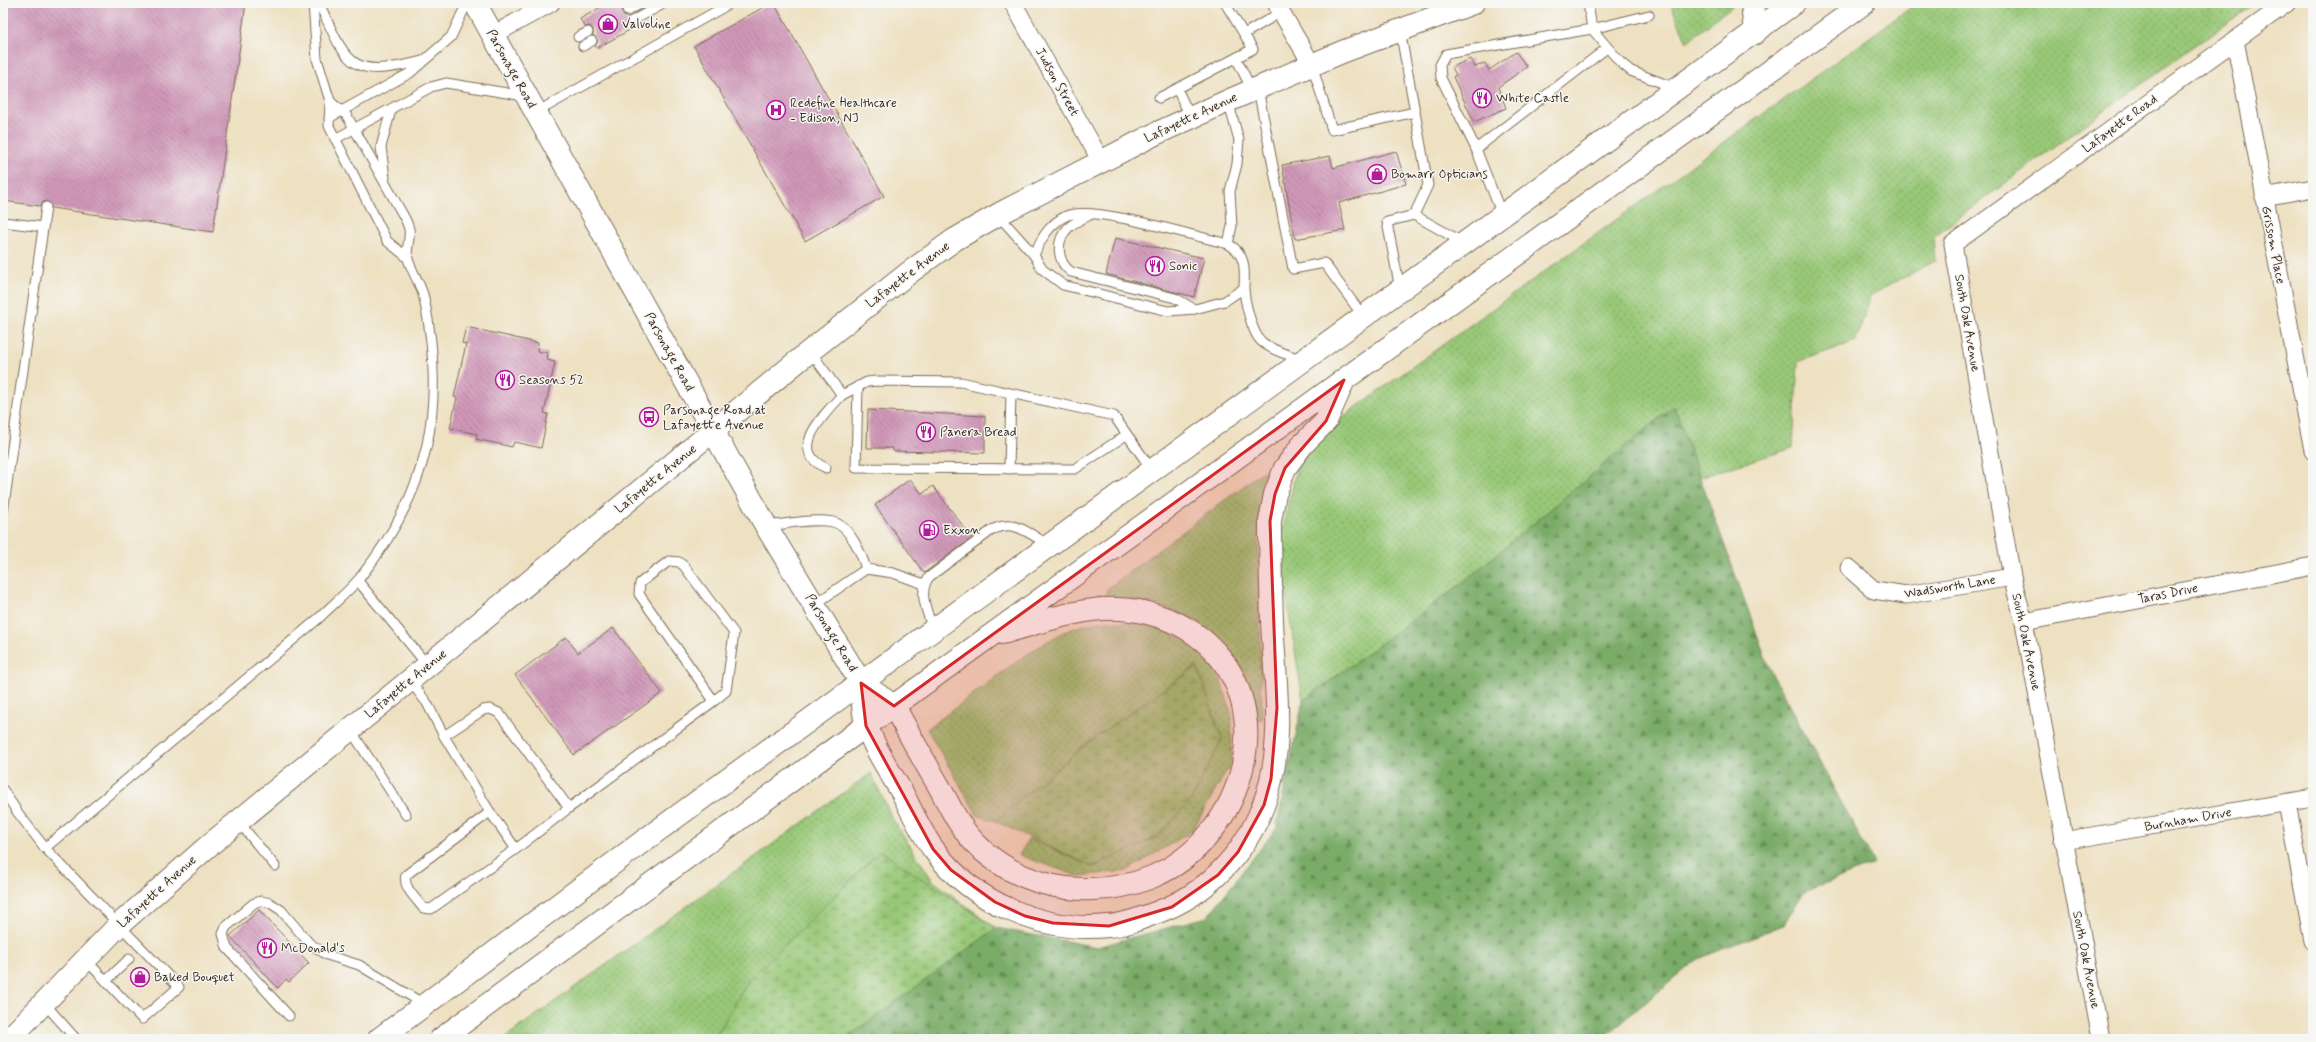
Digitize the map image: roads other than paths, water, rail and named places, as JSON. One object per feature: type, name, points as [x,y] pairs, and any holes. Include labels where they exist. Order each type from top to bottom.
[{"type":"main road","name":"Parsonage Road","points":[[475,3],[766,526],[861,683],[894,706]]},
{"type":"main road","name":"Lafayette Avenue","points":[[9,1039],[120,924],[238,821],[810,351],[916,267],[954,240],[998,215],[1101,162],[1228,101],[1312,65],[1473,3]]},
{"type":"main road","points":[[1752,3],[1755,33]]},
{"type":"main road","points":[[379,1039],[424,1004],[933,630],[1152,470],[1400,292],[1794,3]]},
{"type":"main road","points":[[441,1039],[596,923],[866,726],[1864,3]]},
{"type":"main road","points":[[861,683],[866,726],[933,849],[951,870],[973,889],[995,902],[1025,916],[1053,923],[1081,927],[1109,926],[1143,918],[1172,907],[1218,874],[1238,852],[1261,811],[1271,779],[1276,752],[1277,708],[1270,521],[1275,494],[1285,468],[1303,444],[1326,421],[1344,380]]},
{"type":"main road","points":[[894,706],[959,822],[974,842],[994,859],[1035,881],[1066,889],[1094,890],[1122,886],[1152,877],[1171,866],[1194,848],[1212,830],[1227,808],[1238,782],[1245,759],[1247,737],[1245,713],[1236,682],[1216,652],[1202,639],[1187,628],[1169,620],[1119,608],[1082,612],[992,636]]},
{"type":"street","points":[[493,35],[551,3]]},
{"type":"street","name":"Judson Street","points":[[1013,3],[1101,162]]},
{"type":"street","name":"Lafayette Road","points":[[1954,244],[2287,3]]},
{"type":"street","points":[[1279,7],[1312,65]]},
{"type":"street","name":"Grissom Place","points":[[2235,40],[2313,450]]},
{"type":"street","points":[[2264,197],[2313,188]]},
{"type":"street","name":"South Oak Avenue","points":[[1954,244],[2012,577],[2024,622],[2063,841],[2101,1039]]},
{"type":"street","name":"Taras Drive","points":[[2024,622],[2313,566]]},
{"type":"street","name":"Wadsworth Lane","points":[[1849,568],[1874,590],[1906,595],[2012,577]]},
{"type":"street","name":"Burnham Drive","points":[[2063,841],[2313,798]]},
{"type":"street","points":[[2287,803],[2313,940]]},
{"type":"lane","points":[[313,3],[317,59],[330,101],[329,126],[387,241],[407,257]]},
{"type":"lane","points":[[319,3],[341,50],[356,65],[376,70],[394,68],[423,61]]},
{"type":"lane","points":[[329,118],[410,73],[451,38],[467,3]]},
{"type":"lane","points":[[626,11],[642,3]]},
{"type":"lane","points":[[632,20],[665,3]]},
{"type":"lane","points":[[335,139],[431,87],[446,83],[531,105],[731,3]]},
{"type":"lane","points":[[1159,98],[1253,49],[1225,3]]},
{"type":"lane","points":[[1588,3],[1592,29],[1607,48],[1631,71],[1678,89]]},
{"type":"lane","points":[[1244,34],[1279,7]]},
{"type":"lane","points":[[1503,216],[1476,149],[1441,78],[1440,65],[1446,54],[1592,29],[1649,15]]},
{"type":"lane","points":[[1400,30],[1428,185],[1414,215]]},
{"type":"lane","points":[[578,37],[588,32]]},
{"type":"lane","points":[[583,46],[592,41]]},
{"type":"lane","points":[[1476,149],[1607,48]]},
{"type":"lane","points":[[1236,58],[1255,89],[1293,269],[1324,263],[1364,317]]},
{"type":"lane","points":[[1312,65],[1332,130],[1415,112]]},
{"type":"lane","points":[[1176,88],[1191,118]]},
{"type":"lane","points":[[45,848],[319,618],[358,581],[397,527],[411,496],[425,457],[434,398],[433,362],[424,297],[407,257],[409,230],[387,185],[347,116],[330,101]]},
{"type":"lane","points":[[1228,101],[1239,140],[1237,164],[1230,191],[1232,226],[1228,244]]},
{"type":"lane","points":[[387,185],[381,147],[391,110]]},
{"type":"lane","points":[[3,512],[46,207]]},
{"type":"lane","points":[[1034,255],[1042,235],[1066,216],[1079,213],[1093,214],[1228,244],[1238,251],[1243,259],[1245,270],[1244,288],[1255,334],[1262,342],[1273,348],[1304,360]]},
{"type":"lane","points":[[1093,214],[1075,222],[1067,229],[1062,237],[1059,253],[1062,264],[1066,268],[1071,272],[1175,298],[1195,309]]},
{"type":"lane","points":[[998,215],[1034,255],[1042,269],[1063,285],[1168,311],[1195,309],[1225,301],[1244,288]]},
{"type":"lane","points":[[1400,292],[1387,222],[1414,215],[1465,243]]},
{"type":"lane","points":[[3,222],[43,228]]},
{"type":"lane","points":[[810,351],[842,395]]},
{"type":"lane","points":[[826,468],[816,462],[810,454],[810,436],[814,427],[842,395],[858,386],[876,381],[949,382],[983,386],[1011,394],[1114,416],[1152,470]]},
{"type":"lane","points":[[858,386],[856,468],[1075,469],[1126,435]]},
{"type":"lane","points":[[1008,469],[1011,394]]},
{"type":"lane","points":[[766,526],[834,522],[844,528],[862,556],[866,569]]},
{"type":"lane","points":[[933,630],[922,593],[924,584],[929,577],[1002,524],[1013,525],[1050,545]]},
{"type":"lane","points":[[490,812],[410,870],[405,880],[407,887],[423,908],[432,909],[516,849],[569,808],[714,701],[726,692],[734,633],[684,566],[679,562],[669,562],[640,583],[639,594],[714,701]]},
{"type":"lane","points":[[814,605],[866,569],[893,573],[924,584]]},
{"type":"lane","points":[[358,581],[428,666]]},
{"type":"lane","points":[[410,681],[427,703],[444,736],[490,812],[516,849]]},
{"type":"lane","points":[[444,736],[483,710],[490,709],[499,713],[569,808]]},
{"type":"lane","points":[[350,729],[406,816]]},
{"type":"lane","points":[[3,790],[18,813],[45,848],[120,924],[179,987],[142,1019],[86,960]]},
{"type":"lane","points":[[238,821],[275,866]]},
{"type":"lane","points":[[289,1016],[226,948],[223,942],[223,934],[226,927],[254,903],[261,901],[270,903],[281,910],[308,943],[328,955],[359,965],[424,1004]]},
{"type":"lane","points":[[106,981],[129,959]]},
{"type":"lane","points":[[44,1003],[76,1039]]},
{"type":"place","name":"Valvoline","points":[[608,24]]},
{"type":"place","name":"White Castle","points":[[1482,98]]},
{"type":"place","name":"Redefine Healthcare - Edison, NJ","points":[[776,110]]},
{"type":"place","name":"Bomarr Opticians","points":[[1377,174]]},
{"type":"place","name":"Sonic","points":[[1155,266]]},
{"type":"place","name":"Seasons 52","points":[[505,380]]},
{"type":"place","name":"Parsonage Road at Lafayette Avenue","points":[[649,417]]},
{"type":"place","name":"Panera Bread","points":[[926,432]]},
{"type":"place","name":"Exxon","points":[[929,530]]},
{"type":"place","name":"McDonald's","points":[[267,948]]},
{"type":"place","name":"Baked Bouquet","points":[[140,977]]}]
